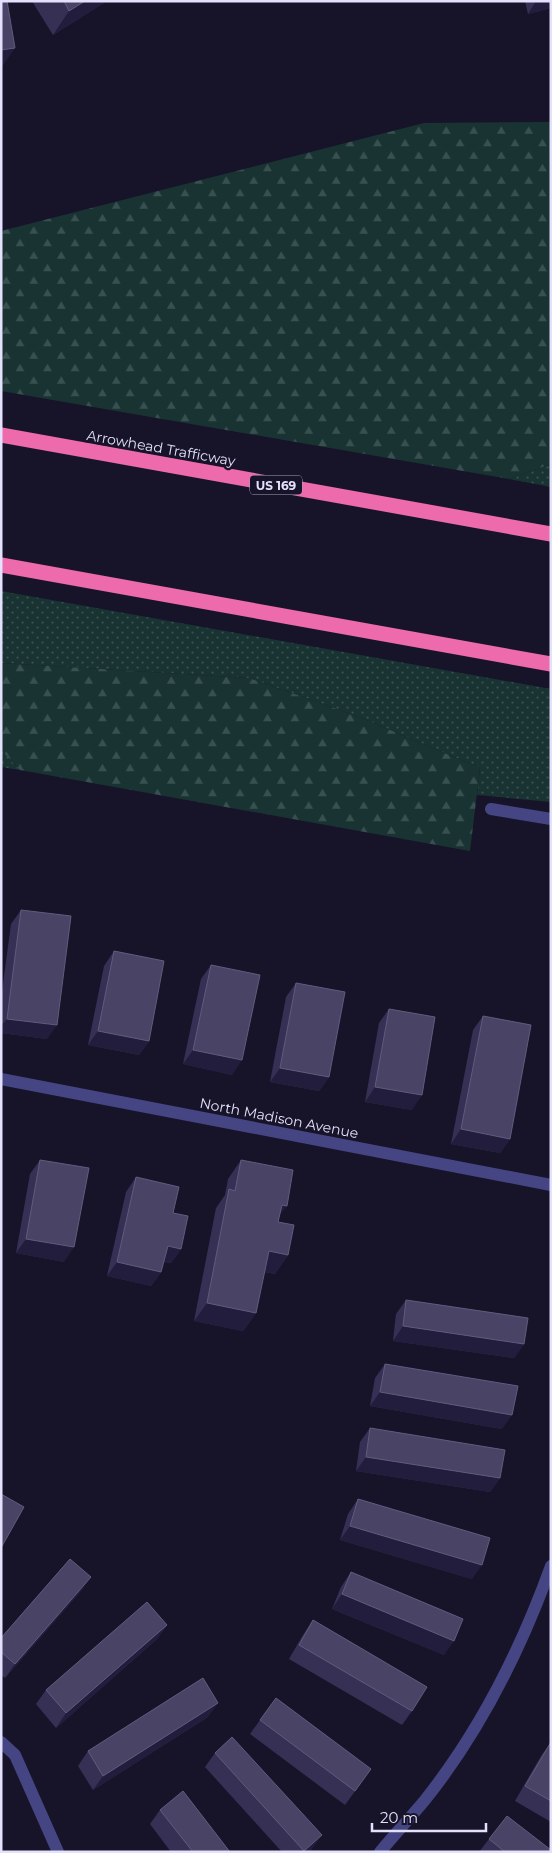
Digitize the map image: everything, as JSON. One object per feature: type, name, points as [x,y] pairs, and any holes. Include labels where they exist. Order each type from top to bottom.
[{"type":"highway","name":"Arrowhead Trafficway","points":[[1,435],[551,534]]},
{"type":"highway","points":[[1,565],[551,664]]},
{"type":"street","points":[[491,809],[551,819]]},
{"type":"street","name":"North Madison Avenue","points":[[1,1079],[551,1186]]},
{"type":"street","points":[[380,1852],[425,1799],[473,1730],[514,1656],[551,1566]]},
{"type":"street","points":[[1,1742],[15,1755],[58,1852]]},
{"type":"green space","points":[[551,122],[551,464],[509,479],[1,391],[1,231],[424,123]]},
{"type":"green space","points":[[551,464],[551,487],[509,479]]},
{"type":"green space","points":[[1,591],[551,689],[551,802],[477,795],[480,768],[357,716],[249,678],[1,663]]},
{"type":"green space","points":[[1,663],[249,678],[357,716],[480,768],[470,851],[20,770],[1,750]]},
{"type":"green space","points":[[1,750],[20,770],[1,767]]},
{"type":"building","points":[[1,1],[7,1],[15,48],[1,50]]},
{"type":"building","points":[[64,1],[85,1],[69,11]]},
{"type":"building","points":[[21,910],[71,916],[57,1025],[7,1019]]},
{"type":"building","points":[[114,951],[164,961],[149,1041],[98,1031]]},
{"type":"building","points":[[211,965],[260,975],[242,1060],[193,1050]]},
{"type":"building","points":[[296,983],[345,992],[329,1077],[280,1068]]},
{"type":"building","points":[[389,1009],[435,1017],[422,1095],[375,1087]]},
{"type":"building","points":[[483,1016],[531,1025],[510,1139],[461,1129]]},
{"type":"building","points":[[40,1160],[89,1168],[74,1247],[26,1239]]},
{"type":"building","points":[[241,1160],[293,1170],[287,1206],[282,1205],[278,1222],[294,1225],[288,1255],[269,1251],[256,1313],[207,1303],[229,1189],[235,1191]]},
{"type":"building","points":[[136,1177],[179,1187],[173,1213],[188,1216],[181,1249],[168,1246],[161,1272],[117,1262]]},
{"type":"building","points":[[406,1300],[528,1318],[524,1344],[403,1326]]},
{"type":"building","points":[[385,1364],[518,1386],[512,1415],[380,1392]]},
{"type":"building","points":[[370,1428],[505,1450],[500,1478],[366,1457]]},
{"type":"building","points":[[1,1494],[24,1507],[1,1548]]},
{"type":"building","points":[[358,1499],[490,1538],[482,1565],[350,1526]]},
{"type":"building","points":[[70,1559],[91,1577],[15,1664],[1,1652],[1,1638]]},
{"type":"building","points":[[351,1572],[463,1619],[454,1641],[342,1594]]},
{"type":"building","points":[[147,1602],[167,1625],[66,1713],[46,1690]]},
{"type":"building","points":[[313,1620],[427,1687],[412,1711],[299,1645]]},
{"type":"building","points":[[203,1678],[218,1703],[103,1776],[88,1751]]},
{"type":"building","points":[[276,1698],[371,1769],[355,1791],[260,1720]]},
{"type":"building","points":[[232,1737],[322,1835],[304,1851],[215,1753]]},
{"type":"building","points":[[551,1742],[551,1801],[525,1786]]},
{"type":"building","points":[[183,1791],[230,1852],[193,1852],[160,1810]]},
{"type":"building","points":[[507,1816],[551,1850],[551,1852],[505,1852],[489,1839]]}]
